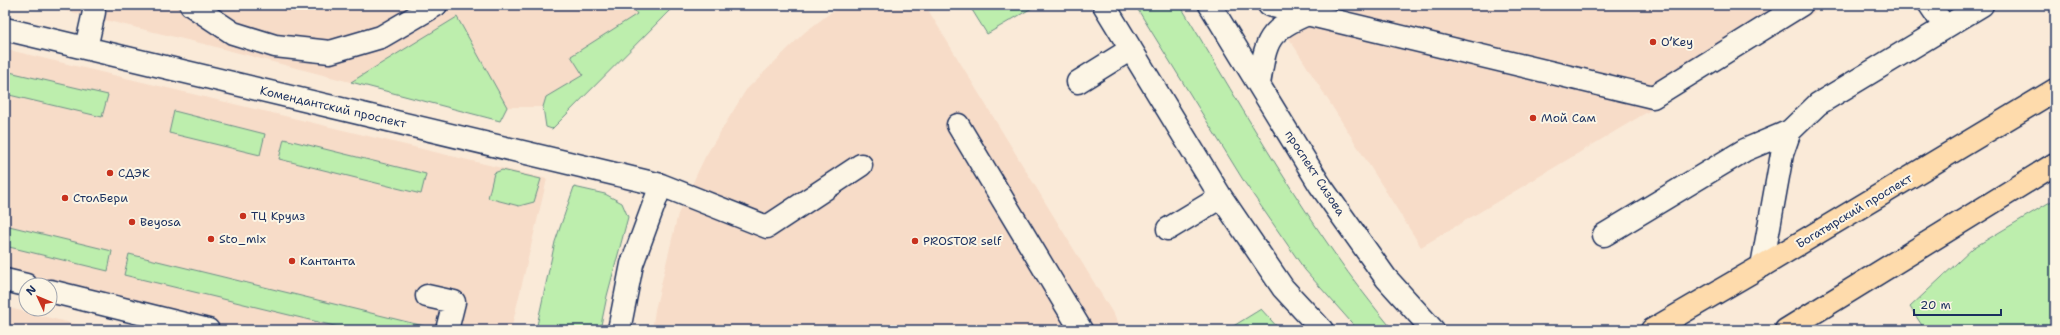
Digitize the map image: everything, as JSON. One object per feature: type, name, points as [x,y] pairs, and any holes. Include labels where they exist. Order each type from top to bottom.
[{"type":"main road","name":"Богатырский проспект","points":[[1652,330],[1762,266],[2055,90]]},
{"type":"main road","points":[[1786,330],[2055,164]]},
{"type":"street","points":[[86,48],[94,12],[93,5]]},
{"type":"street","points":[[191,5],[233,33],[275,46],[330,52],[381,37],[436,5]]},
{"type":"street","points":[[1104,5],[1221,197],[1283,288],[1322,330]]},
{"type":"street","name":"проспект Сизова","points":[[1210,5],[1320,185],[1386,278],[1433,330]]},
{"type":"street","points":[[1269,5],[1653,97],[1801,5]]},
{"type":"street","points":[[1930,5],[1945,28]]},
{"type":"street","points":[[1604,235],[1745,150],[1790,131],[1818,104],[1982,5]]},
{"type":"street","points":[[1259,84],[1264,53],[1276,30],[1287,23],[1308,14]]},
{"type":"street","name":"Комендантский проспект","points":[[5,29],[661,185],[767,227],[861,165]]},
{"type":"street","points":[[1078,82],[1131,49]]},
{"type":"street","points":[[958,125],[1081,330]]},
{"type":"street","points":[[1762,266],[1782,154],[1790,131]]},
{"type":"street","points":[[619,330],[632,264],[661,185]]},
{"type":"street","points":[[1168,229],[1221,197]]},
{"type":"street","points":[[5,280],[18,283]]},
{"type":"street","points":[[58,294],[138,322],[208,330]]},
{"type":"street","points":[[427,296],[454,302],[447,330]]},
{"type":"shaded area","points":[[42,5],[675,5],[552,129],[546,127],[543,107],[508,107],[500,121],[208,45]]},
{"type":"shaded area","points":[[841,5],[925,5],[1123,330],[652,330],[655,310],[678,214],[705,157],[746,90],[805,32]]},
{"type":"shaded area","points":[[1268,5],[1827,5],[1421,247]]},
{"type":"shaded area","points":[[5,49],[547,179],[511,330],[236,330],[58,287],[58,277],[18,277],[5,274]]},
{"type":"shaded area","points":[[5,307],[18,310],[18,317],[46,317],[100,330],[5,330]]},
{"type":"green space","points":[[631,5],[675,5],[552,129],[546,127],[543,107],[546,97],[583,75],[571,56],[637,14]]},
{"type":"green space","points":[[969,5],[1037,5],[987,34]]},
{"type":"green space","points":[[1135,5],[1180,5],[1280,172],[1334,253],[1393,330],[1358,330],[1305,270],[1245,183]]},
{"type":"green space","points":[[457,17],[507,107],[500,121],[351,82]]},
{"type":"green space","points":[[5,71],[108,95],[102,117],[5,94]]},
{"type":"green space","points":[[174,111],[265,134],[260,155],[169,133]]},
{"type":"green space","points":[[284,139],[426,174],[421,194],[279,159]]},
{"type":"green space","points":[[502,170],[541,179],[534,202],[519,206],[488,198],[494,173]]},
{"type":"green space","points":[[574,187],[605,194],[622,203],[628,217],[607,296],[600,330],[536,330],[555,242]]},
{"type":"green space","points":[[2055,199],[2055,330],[1925,330],[1910,307],[1973,248]]},
{"type":"green space","points":[[5,225],[112,251],[108,271],[5,246]]},
{"type":"green space","points":[[129,254],[424,326],[423,330],[351,330],[124,275]]},
{"type":"green space","points":[[1261,309],[1280,330],[1227,330]]},
{"type":"place","name":"O’Key","points":[[1653,42]]},
{"type":"place","name":"Мой Сам","points":[[1533,118]]},
{"type":"place","name":"СДЭК","points":[[110,173]]},
{"type":"place","name":"СтолБери","points":[[65,198]]},
{"type":"place","name":"ТЦ Круиз","points":[[243,216]]},
{"type":"place","name":"Beyosa","points":[[132,222]]},
{"type":"place","name":"Sto_mix","points":[[211,239]]},
{"type":"place","name":"PROSTOR self","points":[[915,241]]},
{"type":"place","name":"Кантанта","points":[[292,261]]}]
